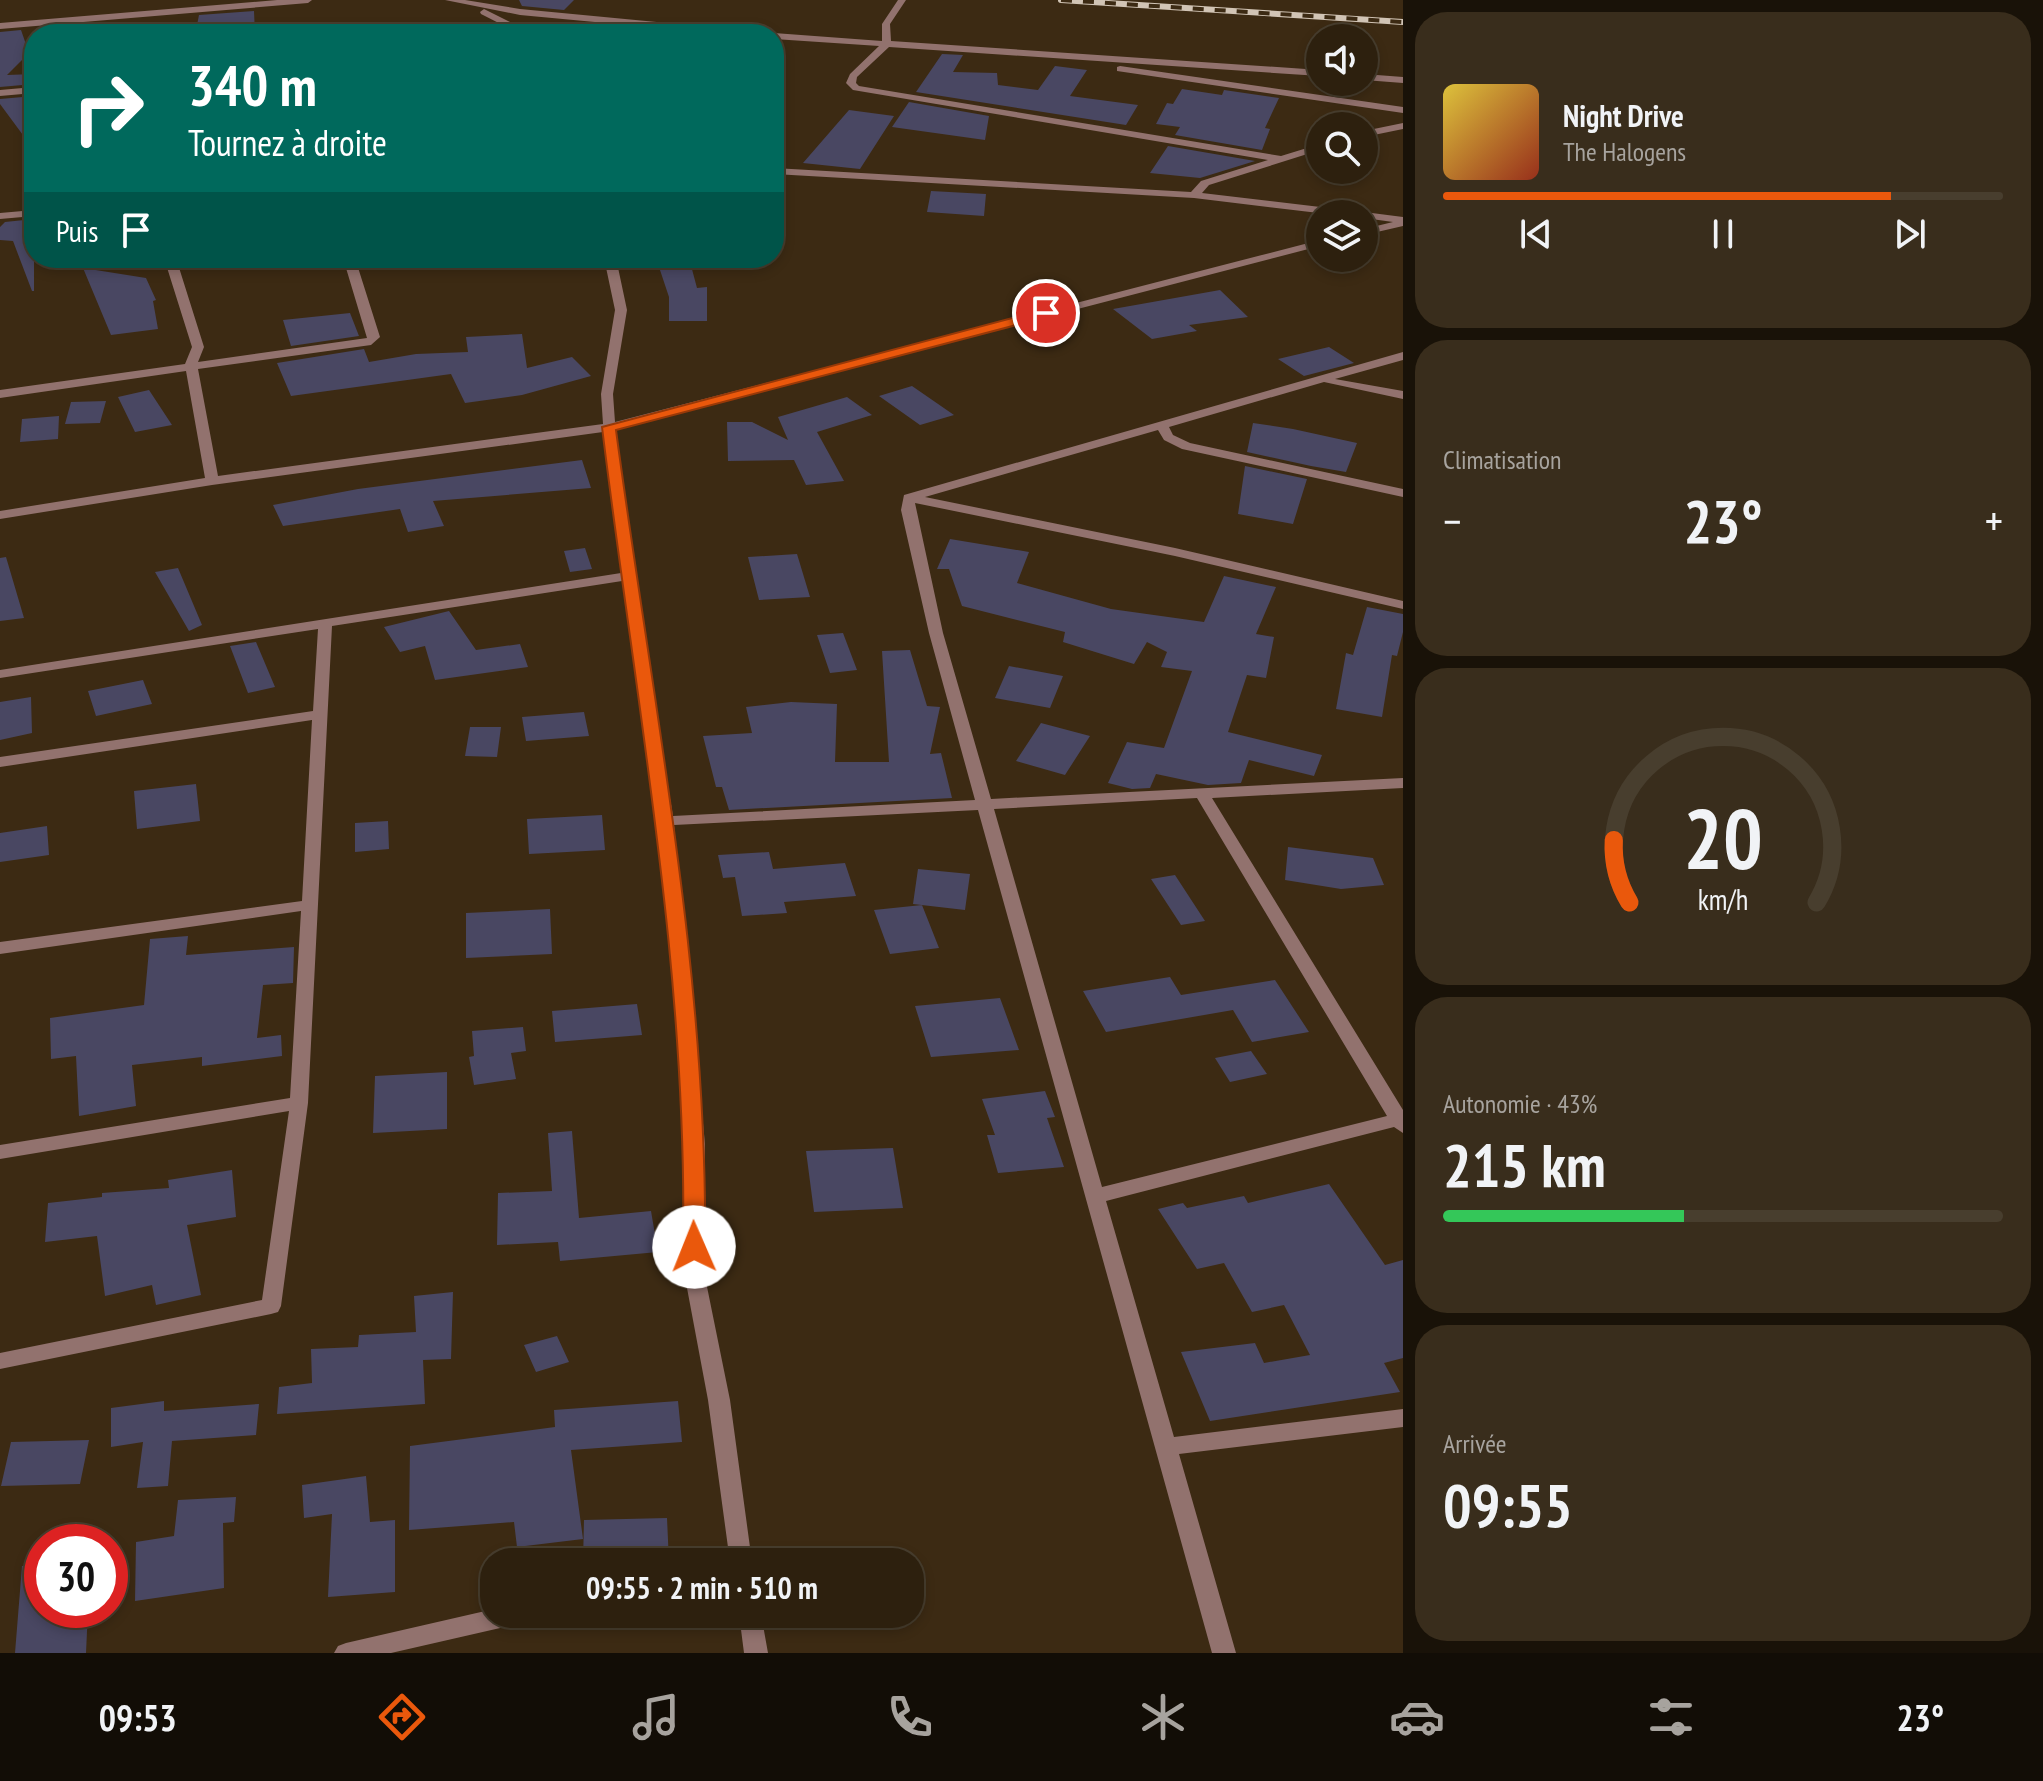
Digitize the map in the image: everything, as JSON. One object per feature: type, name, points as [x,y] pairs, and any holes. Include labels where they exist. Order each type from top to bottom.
[{"type":"street","points":[[0,26],[308,0]]},
{"type":"street","points":[[449,0],[657,24]]},
{"type":"street","points":[[902,0],[886,24],[887,43],[853,76],[851,83],[856,88],[1281,159]]},
{"type":"street","points":[[469,4],[508,24]]},
{"type":"street","points":[[784,37],[1306,72]]},
{"type":"street","points":[[1039,53],[1403,110]]},
{"type":"street","points":[[1378,78],[1403,80]]},
{"type":"street","points":[[0,93],[24,91]]},
{"type":"street","points":[[1378,131],[1403,126]]},
{"type":"street","points":[[1194,195],[1205,183],[1306,151]]},
{"type":"street","points":[[784,172],[1194,195],[1306,208]]},
{"type":"street","points":[[0,216],[24,214]]},
{"type":"street","points":[[1378,218],[1403,222]]},
{"type":"street","points":[[1378,228],[1403,222]]},
{"type":"street","points":[[0,515],[212,481],[609,427],[1306,247]]},
{"type":"street","points":[[173,268],[198,347],[191,365],[212,481]]},
{"type":"street","points":[[0,394],[371,341],[374,337],[352,268]]},
{"type":"street","points":[[612,268],[621,310],[607,394],[609,427],[628,576],[666,821],[696,1144],[694,1272],[719,1400],[739,1548]]},
{"type":"street","points":[[909,498],[1163,428],[1403,356]]},
{"type":"street","points":[[1325,381],[1403,395]]},
{"type":"street","points":[[1163,428],[1168,437],[1186,446],[1403,493]]},
{"type":"street","points":[[909,498],[1175,552],[1403,605]]},
{"type":"street","points":[[909,498],[908,510],[936,633],[1224,1653]]},
{"type":"street","points":[[0,674],[628,576]]},
{"type":"street","points":[[0,1361],[271,1306],[299,1103],[325,624]]},
{"type":"street","points":[[0,762],[320,714]]},
{"type":"street","points":[[666,821],[1403,783]]},
{"type":"street","points":[[1096,1196],[1400,1123],[1202,794]]},
{"type":"street","points":[[0,948],[308,905]]},
{"type":"street","points":[[0,1152],[299,1103]]},
{"type":"street","points":[[1166,1447],[1403,1418]]},
{"type":"street","points":[[346,1653],[480,1623]]},
{"type":"street","points":[[752,1628],[756,1653]]},
{"type":"building","points":[[519,0],[574,0],[564,10],[522,6]]},
{"type":"building","points":[[254,11],[255,24],[197,24],[199,15]]},
{"type":"building","points":[[21,30],[24,58],[7,75],[24,74],[24,85],[0,87],[0,32]]},
{"type":"building","points":[[942,54],[963,55],[953,72],[997,73],[998,85],[1038,90],[1055,66],[1087,70],[1070,96],[1138,105],[1126,125],[916,92]]},
{"type":"building","points":[[1182,89],[1222,95],[1224,90],[1279,98],[1265,128],[1270,129],[1262,150],[1175,135],[1180,127],[1156,124],[1167,103],[1173,104]]},
{"type":"building","points":[[24,97],[24,136],[0,104],[0,99]]},
{"type":"building","points":[[909,102],[989,116],[985,140],[892,127]]},
{"type":"building","points":[[849,110],[894,116],[860,169],[803,163]]},
{"type":"building","points":[[1168,146],[1255,161],[1200,178],[1150,173]]},
{"type":"building","points":[[931,191],[986,194],[984,216],[927,212]]},
{"type":"building","points":[[24,220],[24,268],[34,268],[34,291],[32,291],[13,241],[0,240],[0,227],[5,222]]},
{"type":"building","points":[[83,268],[146,278],[156,300],[153,301],[158,329],[111,335]]},
{"type":"building","points":[[659,268],[692,268],[697,288],[707,287],[707,321],[669,321],[669,297]]},
{"type":"building","points":[[1220,290],[1248,317],[1189,325],[1197,331],[1152,339],[1113,309]]},
{"type":"building","points":[[350,313],[359,336],[291,346],[283,320]]},
{"type":"building","points":[[522,334],[527,368],[572,357],[591,376],[522,395],[465,403],[451,374],[291,396],[277,363],[364,349],[369,362],[416,354],[468,352],[466,337]]},
{"type":"building","points":[[1329,347],[1354,363],[1304,376],[1278,359]]},
{"type":"building","points":[[912,386],[954,415],[920,425],[879,396]]},
{"type":"building","points":[[149,390],[172,425],[135,432],[118,397]]},
{"type":"building","points":[[847,397],[872,415],[817,432],[844,481],[806,485],[794,460],[728,461],[727,422],[752,422],[788,440],[778,417]]},
{"type":"building","points":[[106,401],[100,423],[65,424],[71,402]]},
{"type":"building","points":[[59,416],[58,439],[20,442],[22,419]]},
{"type":"building","points":[[1253,423],[1357,443],[1346,472],[1311,466],[1247,452]]},
{"type":"building","points":[[582,460],[591,488],[433,501],[444,526],[408,532],[400,509],[283,526],[273,505],[358,489]]},
{"type":"building","points":[[1245,466],[1307,479],[1293,524],[1238,514]]},
{"type":"building","points":[[950,539],[1029,552],[1017,583],[1111,609],[1204,622],[1224,576],[1276,587],[1256,634],[1274,637],[1266,678],[1247,675],[1228,732],[1322,755],[1314,776],[1249,760],[1241,783],[1208,785],[1156,774],[1150,788],[1132,789],[1108,783],[1127,742],[1164,748],[1192,671],[1161,667],[1167,652],[1147,642],[1134,664],[1063,642],[1065,632],[962,606],[949,569],[937,569]]},
{"type":"building","points":[[585,548],[592,569],[570,572],[564,551]]},
{"type":"building","points":[[797,554],[810,597],[759,600],[748,557]]},
{"type":"building","points":[[6,557],[24,618],[0,621],[0,558]]},
{"type":"building","points":[[178,568],[202,625],[189,631],[155,572]]},
{"type":"building","points":[[1367,607],[1403,614],[1403,632],[1397,656],[1392,655],[1382,717],[1336,709],[1346,653],[1353,655]]},
{"type":"building","points":[[449,611],[476,650],[520,644],[528,667],[435,680],[425,646],[400,652],[384,627]]},
{"type":"building","points":[[843,633],[857,670],[830,673],[817,635]]},
{"type":"building","points":[[256,642],[275,687],[248,693],[230,646]]},
{"type":"building","points":[[910,650],[927,706],[940,707],[930,754],[941,753],[952,798],[729,810],[722,787],[716,787],[703,736],[752,733],[746,707],[791,702],[837,704],[835,762],[889,762],[882,651]]},
{"type":"building","points":[[1009,666],[1063,676],[1050,708],[995,698]]},
{"type":"building","points":[[143,680],[152,704],[96,716],[88,691]]},
{"type":"building","points":[[31,697],[32,733],[0,740],[0,702]]},
{"type":"building","points":[[584,712],[589,736],[526,741],[522,717]]},
{"type":"building","points":[[1041,723],[1090,736],[1065,775],[1016,761]]},
{"type":"building","points":[[470,727],[501,727],[497,757],[465,756]]},
{"type":"building","points":[[196,784],[200,821],[137,829],[134,791]]},
{"type":"building","points":[[602,815],[605,850],[529,854],[527,819]]},
{"type":"building","points":[[388,821],[389,849],[355,852],[355,823]]},
{"type":"building","points":[[47,826],[49,855],[0,862],[0,833]]},
{"type":"building","points":[[1288,847],[1373,858],[1384,885],[1341,889],[1285,880]]},
{"type":"building","points":[[769,852],[773,869],[845,863],[856,896],[784,902],[787,913],[742,916],[735,877],[723,878],[718,855]]},
{"type":"building","points":[[918,869],[970,874],[965,910],[913,904]]},
{"type":"building","points":[[1175,875],[1205,921],[1181,925],[1151,879]]},
{"type":"building","points":[[922,905],[939,948],[890,954],[874,910]]},
{"type":"building","points":[[550,909],[552,954],[466,958],[466,913]]},
{"type":"building","points":[[188,936],[186,955],[294,947],[293,983],[263,985],[257,1038],[281,1035],[282,1056],[202,1066],[202,1057],[132,1065],[136,1106],[79,1116],[76,1056],[51,1059],[50,1018],[144,1005],[150,939]]},
{"type":"building","points":[[1170,977],[1181,995],[1275,980],[1309,1032],[1252,1042],[1233,1010],[1106,1032],[1083,991]]},
{"type":"building","points":[[1000,998],[1019,1050],[931,1057],[915,1006]]},
{"type":"building","points":[[637,1004],[642,1035],[555,1042],[552,1011]]},
{"type":"building","points":[[523,1027],[526,1051],[511,1053],[516,1079],[474,1085],[469,1057],[474,1056],[472,1031]]},
{"type":"building","points":[[1251,1051],[1267,1074],[1230,1082],[1215,1058]]},
{"type":"building","points":[[447,1072],[447,1129],[373,1133],[375,1076]]},
{"type":"building","points":[[1045,1091],[1055,1117],[1047,1118],[1064,1167],[998,1173],[987,1135],[995,1135],[982,1099]]},
{"type":"building","points":[[572,1131],[579,1218],[651,1211],[658,1252],[560,1261],[558,1242],[497,1245],[498,1193],[552,1191],[548,1133]]},
{"type":"building","points":[[893,1148],[903,1208],[814,1212],[806,1151]]},
{"type":"building","points":[[232,1170],[236,1217],[187,1225],[201,1295],[156,1305],[152,1285],[105,1296],[97,1236],[45,1242],[48,1203],[102,1197],[102,1193],[169,1188],[168,1180]]},
{"type":"building","points":[[1329,1184],[1385,1265],[1403,1260],[1403,1358],[1384,1363],[1400,1392],[1210,1421],[1181,1352],[1255,1343],[1264,1363],[1310,1355],[1284,1305],[1252,1312],[1224,1263],[1197,1269],[1158,1209],[1183,1203],[1187,1208],[1244,1196],[1248,1203]]},
{"type":"building","points":[[453,1292],[451,1359],[423,1360],[425,1404],[277,1414],[279,1387],[312,1383],[311,1349],[358,1347],[359,1335],[416,1332],[414,1296]]},
{"type":"building","points":[[557,1336],[569,1362],[536,1372],[524,1345]]},
{"type":"building","points":[[164,1401],[164,1411],[259,1404],[256,1435],[172,1441],[168,1486],[137,1488],[143,1442],[111,1447],[111,1408]]},
{"type":"building","points":[[678,1401],[682,1442],[571,1450],[583,1539],[517,1547],[514,1522],[409,1530],[410,1446],[555,1427],[554,1410]]},
{"type":"building","points":[[89,1440],[80,1484],[1,1486],[11,1442]]},
{"type":"building","points":[[366,1476],[370,1522],[395,1520],[395,1592],[328,1597],[332,1514],[304,1518],[302,1485]]},
{"type":"building","points":[[236,1497],[234,1522],[223,1523],[224,1588],[135,1601],[136,1542],[174,1536],[178,1500]]},
{"type":"building","points":[[667,1518],[668,1548],[583,1548],[584,1520]]},
{"type":"building","points":[[22,1566],[24,1628],[87,1628],[86,1653],[15,1653]]},
{"type":"railway","points":[[1061,0],[1403,22]]},
{"type":"route","points":[[694,1247],[696,1144],[666,821],[635,631],[609,427],[807,378],[1046,313]]}]
